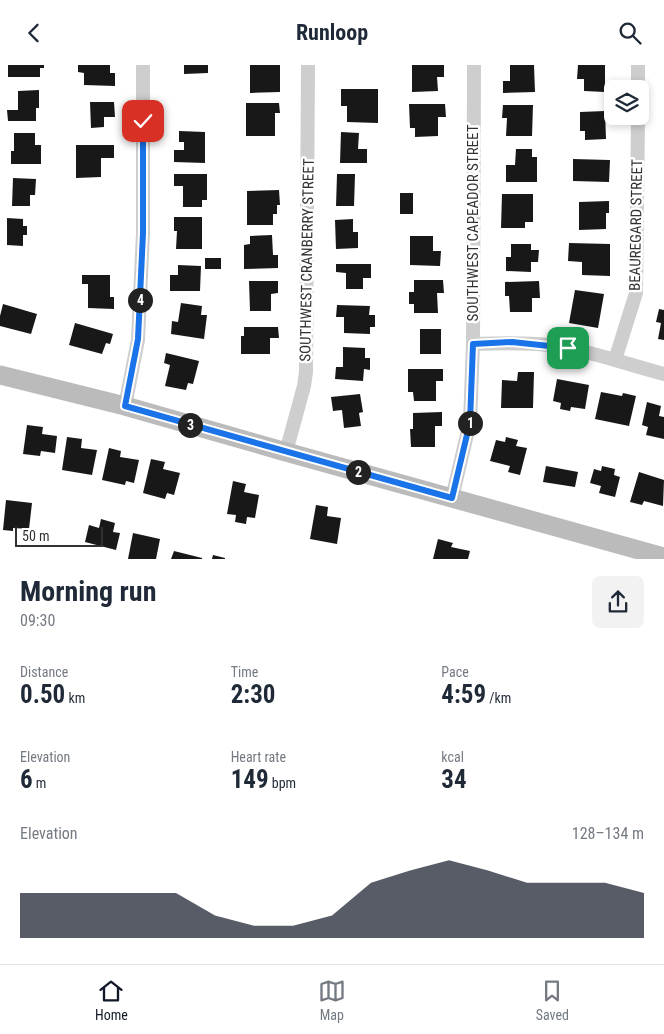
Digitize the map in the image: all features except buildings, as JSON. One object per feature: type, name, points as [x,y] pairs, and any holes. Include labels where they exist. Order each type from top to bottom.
[{"type":"street","points":[[125,406],[138,339],[143,233],[143,65]]},
{"type":"street","name":"SOUTHWEST CRANBERRY STREET","points":[[286,452],[306,372],[308,65]]},
{"type":"street","name":"SOUTHWEST CAPEADOR STREET","points":[[452,498],[470,422],[473,344],[474,65]]},
{"type":"street","points":[[638,65],[638,80]]},
{"type":"street","name":"BEAUREGARD STREET","points":[[615,360],[636,293],[638,125]]},
{"type":"street","points":[[473,344],[512,342],[551,345],[664,374]]},
{"type":"street","points":[[0,375],[125,406],[664,557]]},
{"type":"route","points":[[143,121],[143,233],[138,339],[125,406],[452,498],[470,422],[473,344],[512,342],[568,348]]}]
